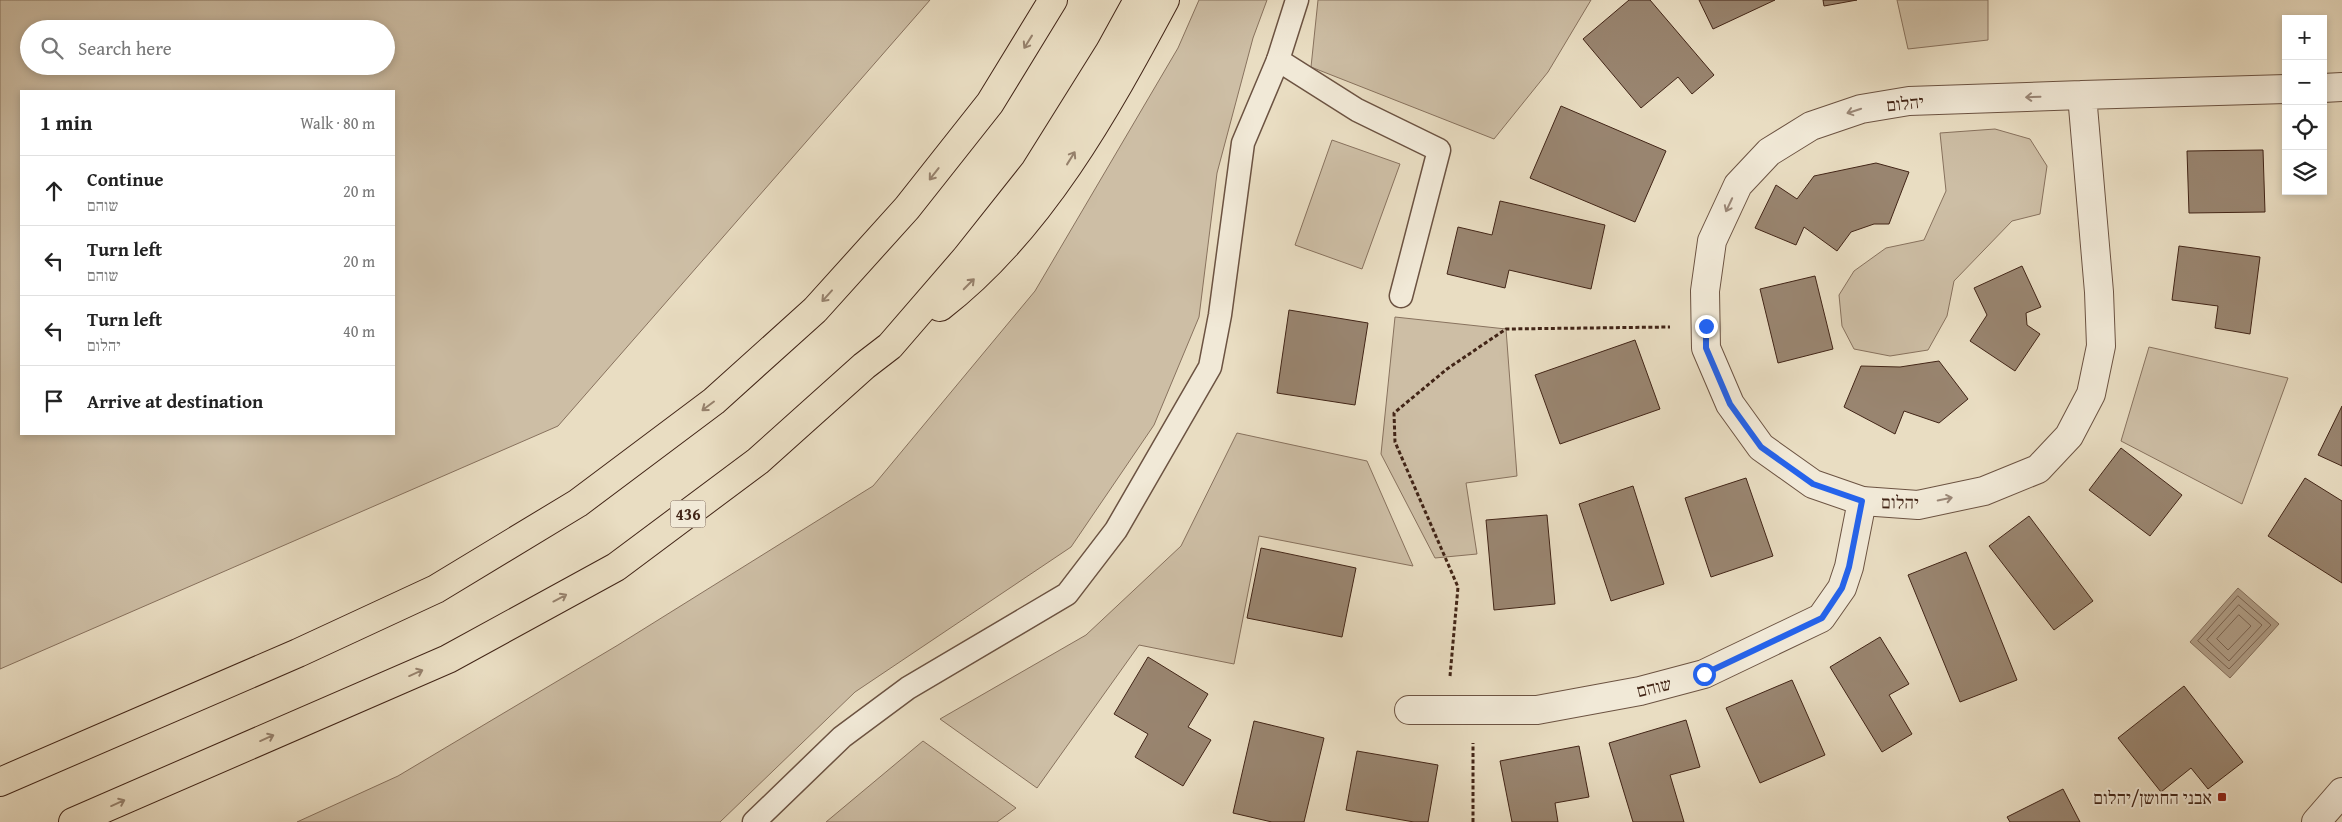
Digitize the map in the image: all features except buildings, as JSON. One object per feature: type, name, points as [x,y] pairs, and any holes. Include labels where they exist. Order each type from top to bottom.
[{"type":"main road","points":[[0,782],[298,653],[436,589],[578,503],[714,401],[815,310],[907,208],[990,103],[1054,0]]},
{"type":"main road","name":"436","points":[[73,822],[448,659],[616,567],[758,461],[864,366],[890,346],[966,258],[1035,171],[1110,52],[1138,0]]},
{"type":"main road","points":[[890,346],[963,289],[1004,248],[1044,201],[1126,71],[1165,0]]},
{"type":"street","points":[[2327,88],[2342,88]]},
{"type":"street","name":"יהלום","points":[[2082,95],[2099,292],[2101,346],[2092,394],[2069,436],[2038,469],[1984,490],[1918,504],[1862,501],[1813,484],[1761,447],[1730,404],[1706,348],[1705,292],[1712,241],[1738,185],[1769,152],[1811,126],[1861,109],[1910,100],[2282,89]]},
{"type":"street","name":"שוהם","points":[[1409,710],[1537,710],[1640,691],[1704,674],[1822,618],[1842,588],[1849,567],[1862,501]]},
{"type":"street","points":[[2316,822],[2342,792]]},
{"type":"lane","points":[[754,822],[849,732],[908,688],[1067,594],[1116,530],[1210,367],[1221,306],[1243,142],[1278,60],[1297,0]]},
{"type":"lane","points":[[1278,60],[1357,110],[1439,150],[1402,296]]},
{"type":"path","points":[[1473,822],[1460,710],[1458,587],[1395,442],[1394,413],[1447,368],[1506,329],[1706,326]]},
{"type":"shaded area","points":[[0,0],[930,0],[558,426],[0,669]]},
{"type":"shaded area","points":[[1199,0],[1267,0],[1253,38],[1217,173],[1199,317],[1154,425],[1071,547],[855,692],[720,822],[297,822],[398,776],[618,645],[873,486],[1035,291],[1178,48]]},
{"type":"shaded area","points":[[1318,0],[1591,0],[1548,72],[1494,139],[1311,67]]},
{"type":"shaded area","points":[[1897,0],[1988,0],[1988,40],[1908,49]]},
{"type":"shaded area","points":[[1995,129],[2030,139],[2047,166],[2040,214],[2012,221],[1954,281],[1947,316],[1928,350],[1890,356],[1854,349],[1842,326],[1839,295],[1854,271],[1886,248],[1924,240],[1946,191],[1940,133]]},
{"type":"shaded area","points":[[1332,140],[1400,164],[1362,269],[1295,245]]},
{"type":"shaded area","points":[[1395,317],[1506,329],[1517,476],[1466,483],[1477,554],[1435,558],[1381,454]]},
{"type":"shaded area","points":[[2149,347],[2288,378],[2242,504],[2121,441]]},
{"type":"shaded area","points":[[1237,433],[1367,461],[1413,566],[1259,536],[1234,664],[1139,645],[1037,788],[940,719],[1086,635],[1181,546]]},
{"type":"shaded area","points":[[923,741],[1016,808],[997,822],[826,822]]},
{"type":"water","points":[[2238,588],[2279,624],[2230,678],[2190,642]]},
{"type":"place","name":"אבני החושן/יהלום","points":[[2222,797]]},
{"type":"route","points":[[1704,674],[1822,618],[1842,588],[1849,567],[1862,501],[1813,484],[1761,447],[1730,404],[1706,348],[1706,326]]}]
